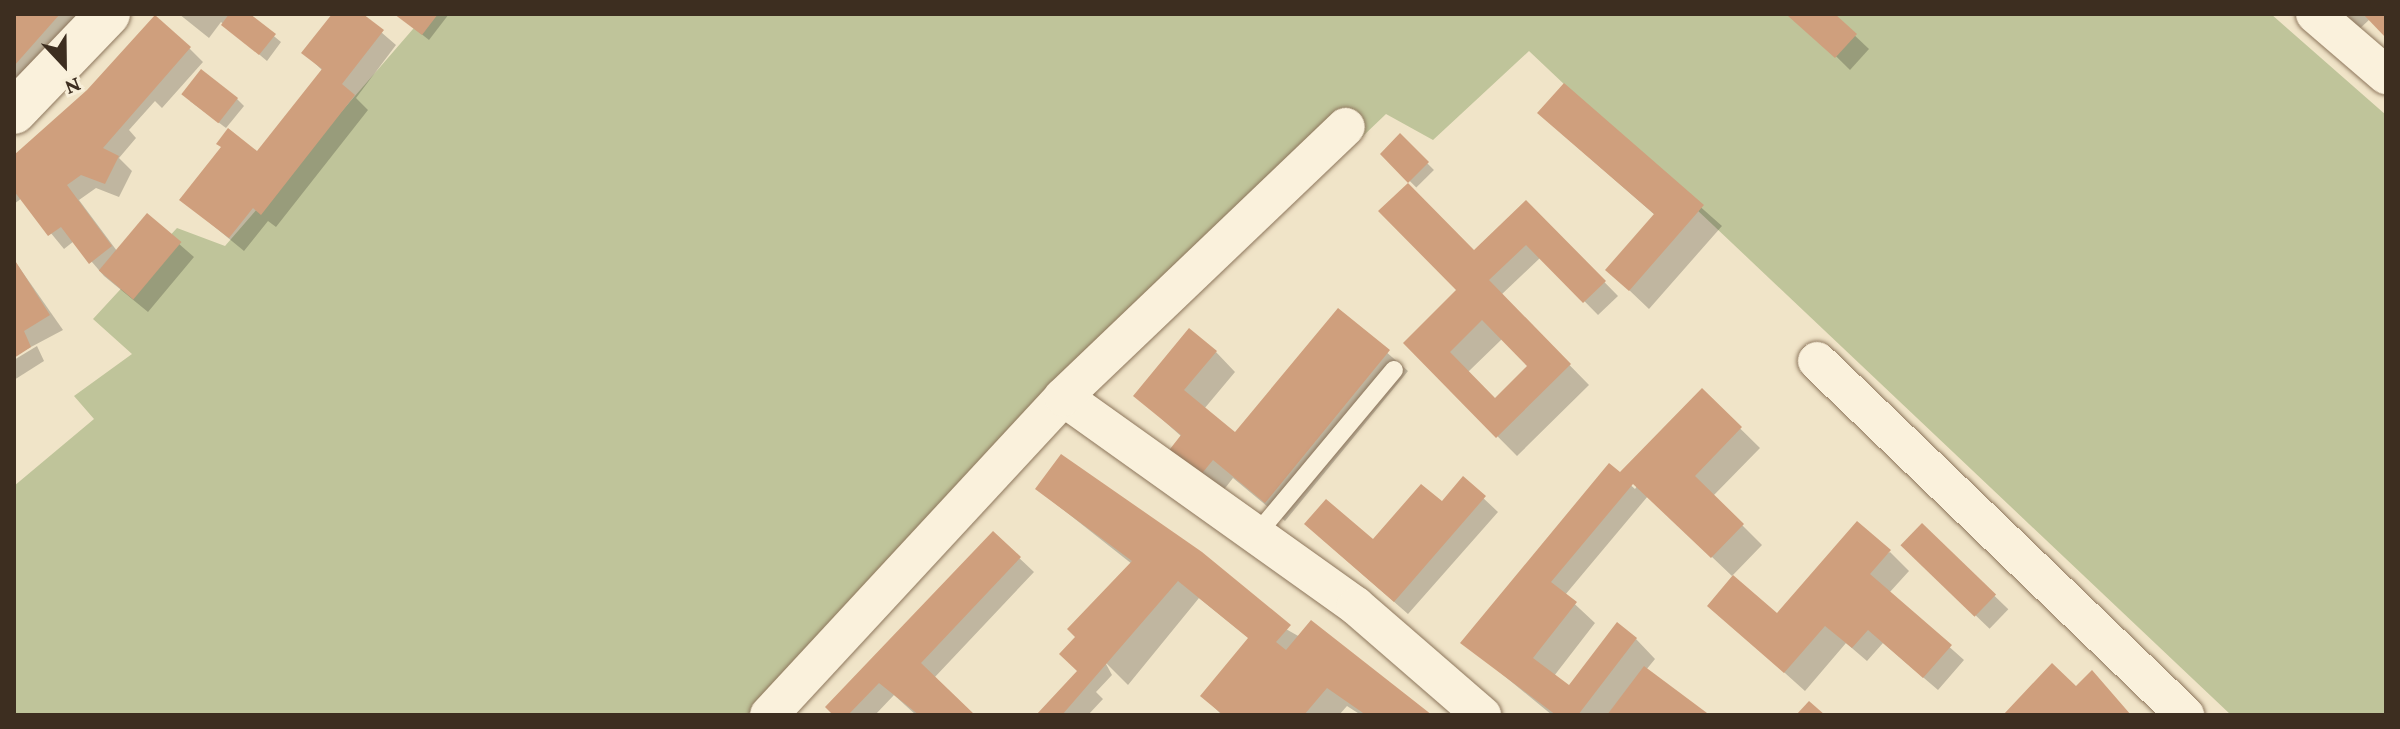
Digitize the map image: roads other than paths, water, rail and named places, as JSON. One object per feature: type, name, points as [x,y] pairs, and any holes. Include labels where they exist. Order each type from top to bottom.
[{"type":"street","points":[[14,112],[108,14]]},
{"type":"street","points":[[2315,14],[2386,75]]},
{"type":"street","points":[[769,715],[1063,397],[1346,127]]},
{"type":"street","points":[[1817,361],[2185,715]]},
{"type":"street","points":[[1063,397],[1356,606],[1482,715]]},
{"type":"lane","points":[[1256,535],[1394,370]]}]
